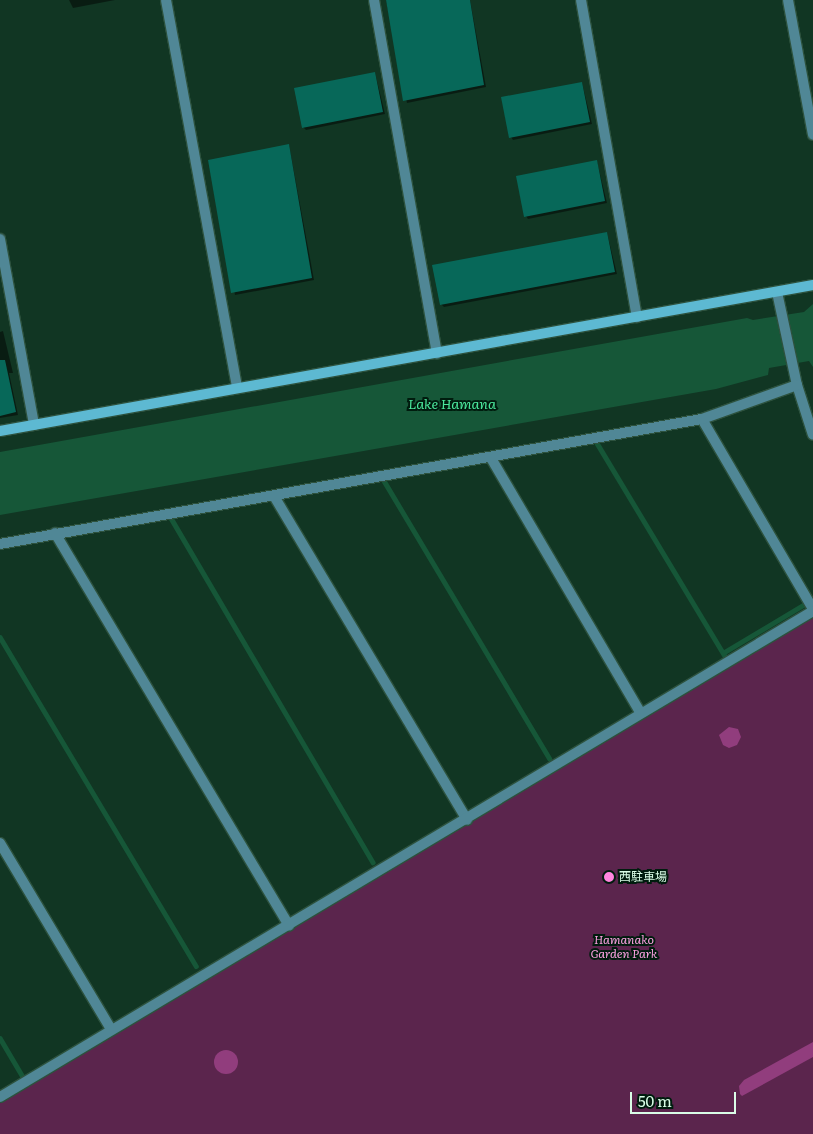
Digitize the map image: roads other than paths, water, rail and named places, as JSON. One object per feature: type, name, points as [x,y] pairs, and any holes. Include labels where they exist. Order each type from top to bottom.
[{"type":"street","points":[[166,0],[237,388]]},
{"type":"street","points":[[374,0],[437,353]]},
{"type":"street","points":[[581,0],[638,317]]},
{"type":"street","points":[[788,0],[813,135]]},
{"type":"street","points":[[0,238],[34,425]]},
{"type":"street","points":[[0,431],[638,317],[778,296],[813,286]]},
{"type":"street","points":[[778,296],[797,385],[813,435]]},
{"type":"street","points":[[0,544],[702,420],[797,385]]},
{"type":"street","points":[[0,1097],[111,1029],[467,820],[640,712],[813,610],[702,420]]},
{"type":"street","points":[[490,458],[640,712]]},
{"type":"street","points":[[274,496],[467,820]]},
{"type":"street","points":[[56,533],[289,926]]},
{"type":"street","points":[[0,843],[111,1029]]},
{"type":"water","name":"Lake Hamana","points":[[813,304],[813,367],[809,361],[769,368],[768,375],[716,389],[0,515],[0,452],[747,318],[753,320],[804,312]]},
{"type":"waterway","points":[[597,443],[725,656]]},
{"type":"waterway","points":[[383,479],[549,758]]},
{"type":"waterway","points":[[171,518],[373,862]]},
{"type":"waterway","points":[[723,653],[805,604]]},
{"type":"waterway","points":[[0,637],[196,966]]},
{"type":"waterway","points":[[0,1038],[23,1077]]},
{"type":"place","name":"西駐車場","points":[[609,877]]},
{"type":"park label","name":"Hamanako Garden Park","points":[[624,947]]}]
